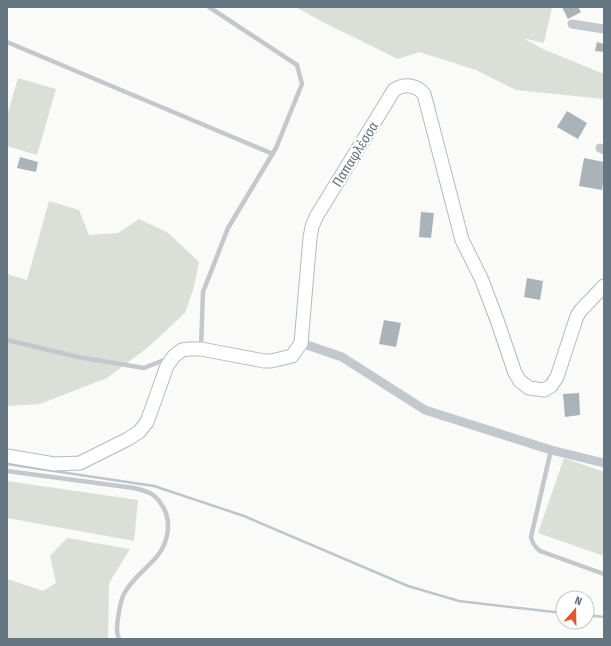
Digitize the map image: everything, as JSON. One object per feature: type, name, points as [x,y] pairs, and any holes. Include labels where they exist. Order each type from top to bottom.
[{"type":"street","points":[[572,24],[604,29]]},
{"type":"street","name":"Παπαφλέσσα","points":[[301,343],[312,227],[316,217],[390,96],[394,90],[400,86],[413,86],[420,89],[424,94],[462,240],[481,278],[515,373],[524,384],[535,390],[544,390],[555,382],[577,316],[604,286]]},
{"type":"street","points":[[7,456],[54,464],[80,463],[128,439],[139,432],[147,422],[167,366],[174,356],[182,350],[200,349],[264,361],[292,356],[301,343],[342,357],[425,410],[551,450],[604,463]]},
{"type":"lane","points":[[200,349],[203,292],[228,228],[273,154],[302,84],[297,65],[209,7]]},
{"type":"lane","points":[[7,42],[273,154]]},
{"type":"lane","points":[[7,340],[78,357],[144,368],[174,356]]},
{"type":"lane","points":[[551,450],[531,537],[532,540],[536,548],[540,551],[604,574]]},
{"type":"lane","points":[[7,471],[134,488],[150,492],[158,499],[166,510],[169,527],[164,544],[158,555],[131,582],[123,596],[117,631],[119,639]]},
{"type":"shaded area","points":[[296,7],[552,7],[544,43],[523,38],[543,49],[604,74],[604,99],[516,90],[476,70],[419,52],[398,59]]},
{"type":"shaded area","points":[[18,78],[56,89],[37,155],[7,146],[7,116]]},
{"type":"shaded area","points":[[49,201],[79,210],[89,235],[118,233],[139,219],[167,232],[199,262],[194,287],[185,313],[147,348],[107,378],[40,404],[7,406],[7,274],[27,280]]},
{"type":"shaded area","points":[[564,458],[604,472],[604,556],[538,533]]},
{"type":"shaded area","points":[[7,481],[138,500],[134,541],[7,518]]},
{"type":"shaded area","points":[[67,538],[130,549],[109,583],[108,639],[7,639],[7,579],[43,591],[56,583],[50,556]]},
{"type":"building","points":[[562,7],[578,7],[581,12],[568,19]]},
{"type":"building","points":[[597,42],[604,44],[604,52],[595,51]]},
{"type":"building","points":[[567,111],[587,123],[578,139],[557,127]]},
{"type":"building","points":[[20,157],[38,162],[36,172],[17,168]]},
{"type":"building","points":[[584,158],[604,162],[602,190],[579,186]]},
{"type":"building","points":[[421,212],[434,213],[431,238],[419,237]]},
{"type":"building","points":[[527,278],[543,281],[540,300],[524,297]]},
{"type":"building","points":[[384,320],[401,323],[396,347],[379,344]]},
{"type":"building","points":[[579,393],[580,415],[565,417],[563,394]]},
{"type":"waterway","points":[[7,464],[154,486],[244,516],[408,586],[459,601],[555,612]]},
{"type":"waterway","points":[[595,616],[604,617]]}]
